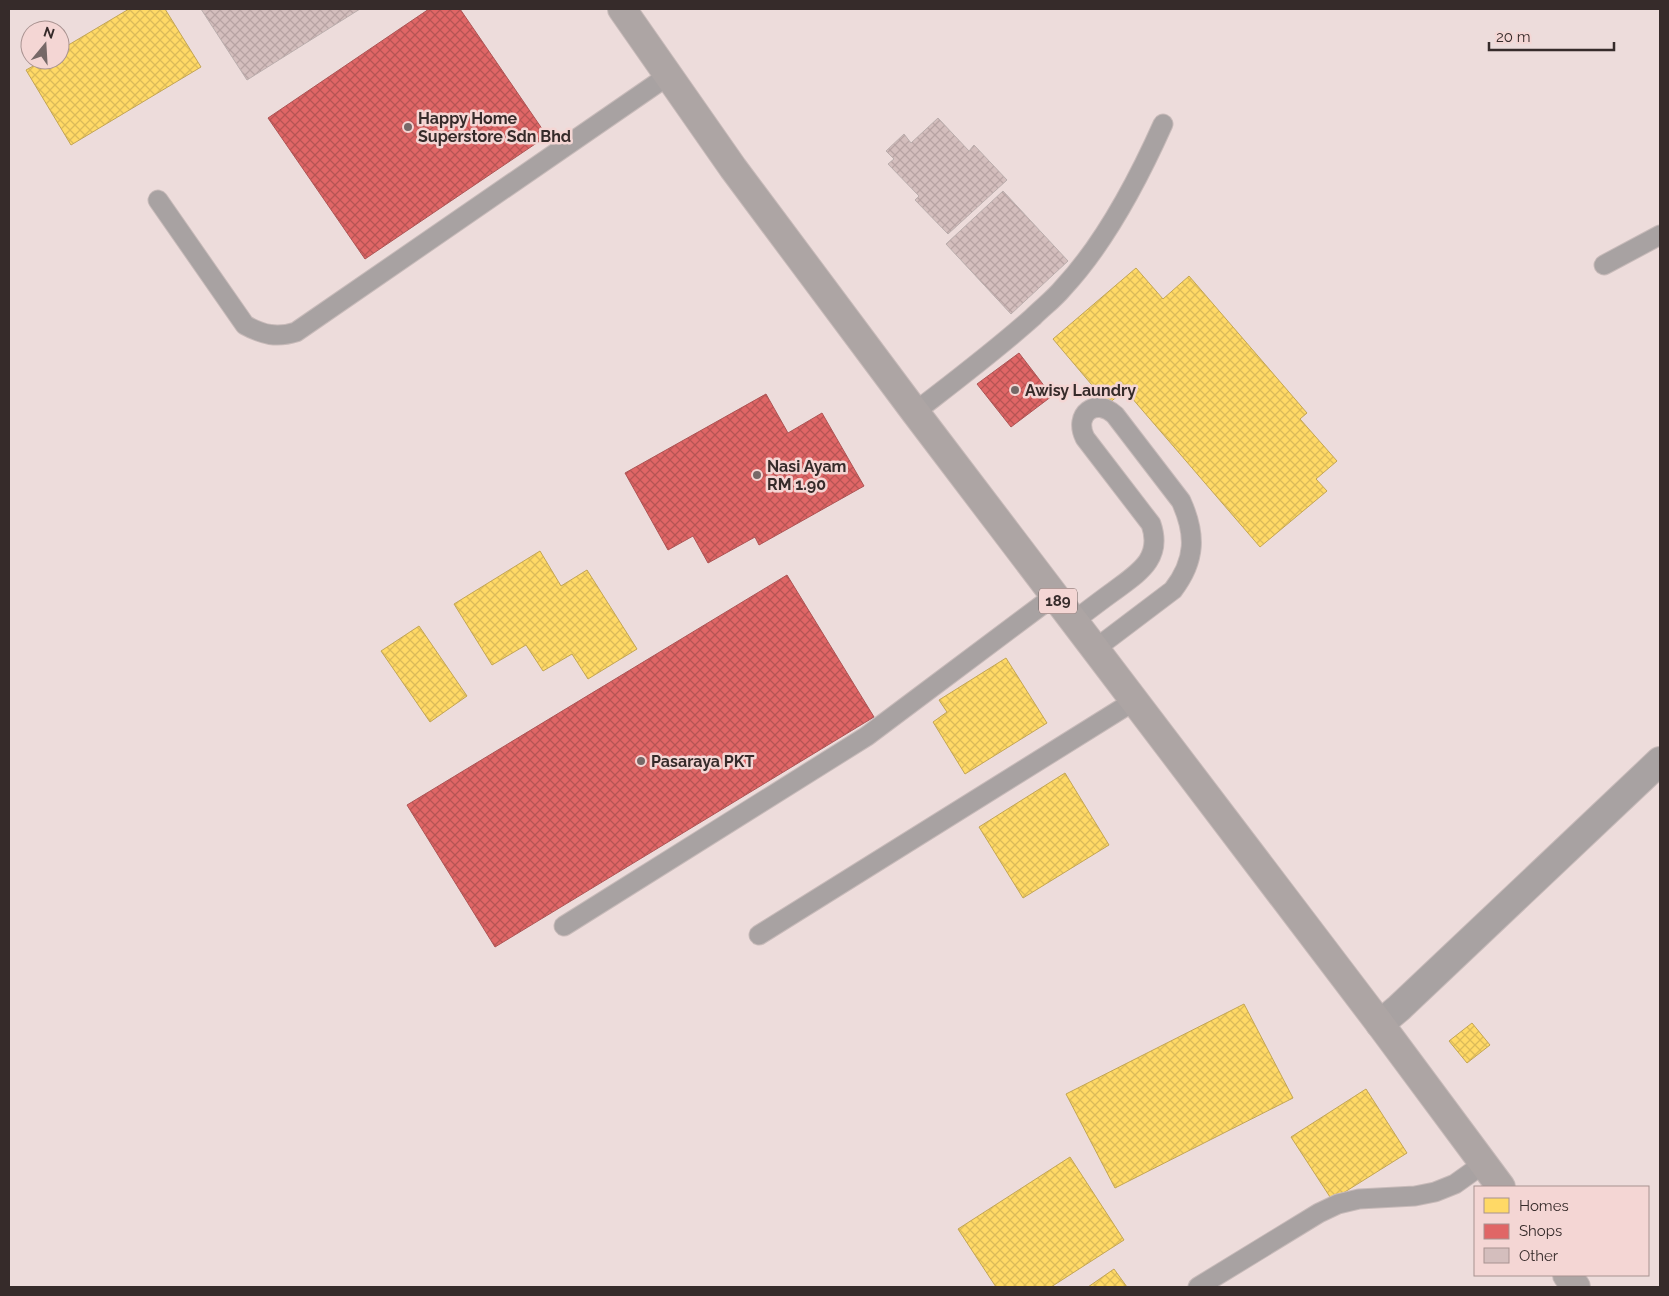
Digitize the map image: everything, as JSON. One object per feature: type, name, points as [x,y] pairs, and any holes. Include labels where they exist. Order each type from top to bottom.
[{"type":"main road","name":"189","points":[[622,9],[733,168],[915,412],[1380,1024],[1500,1186]]},
{"type":"main road","points":[[1567,1276],[1576,1287]]},
{"type":"street","points":[[1380,1024],[1660,761]]},
{"type":"lane","points":[[158,200],[246,325],[258,332],[272,336],[284,336],[296,332],[669,75]]},
{"type":"lane","points":[[915,412],[986,358],[1063,289],[1088,258],[1118,213],[1143,169],[1163,124]]},
{"type":"lane","points":[[1604,265],[1660,235]]},
{"type":"lane","points":[[1074,621],[1140,572],[1151,554],[1154,544],[1154,533],[1150,524],[1085,438],[1081,430],[1085,414],[1092,408],[1100,407],[1109,410],[1115,415],[1180,501],[1188,515],[1192,531],[1192,546],[1189,562],[1182,578],[1173,590],[1095,649]]},
{"type":"lane","points":[[564,926],[868,736],[1054,596]]},
{"type":"lane","points":[[759,935],[1134,701]]},
{"type":"lane","points":[[1198,1287],[1319,1213],[1338,1204],[1359,1199],[1415,1196],[1435,1192],[1456,1184],[1483,1164]]},
{"type":"building: Homes","points":[[129,9],[165,9],[201,67],[71,145],[26,70],[70,70],[70,44]]},
{"type":"building: Homes","points":[[1136,268],[1163,299],[1189,276],[1307,413],[1300,419],[1337,461],[1316,479],[1327,491],[1260,547],[1125,390],[1108,404],[1053,339]]},
{"type":"building: Homes","points":[[540,551],[561,586],[587,570],[637,649],[588,679],[572,654],[543,671],[526,645],[492,665],[454,604]]},
{"type":"building: Homes","points":[[419,626],[467,696],[430,722],[381,651]]},
{"type":"building: Homes","points":[[1006,658],[1047,723],[965,774],[933,722],[947,712],[939,700]]},
{"type":"building: Homes","points":[[1065,773],[1109,845],[1023,898],[979,827]]},
{"type":"building: Homes","points":[[1244,1004],[1293,1098],[1115,1188],[1066,1094]]},
{"type":"building: Homes","points":[[1472,1023],[1490,1045],[1467,1063],[1449,1041]]},
{"type":"building: Homes","points":[[1366,1089],[1407,1153],[1332,1200],[1291,1137]]},
{"type":"building: Homes","points":[[1070,1157],[1124,1240],[1051,1287],[996,1287],[958,1229]]},
{"type":"building: Homes","points":[[1114,1269],[1127,1287],[1088,1287]]},
{"type":"building: Shops","name":"Happy Home Superstore Sdn Bhd","points":[[429,9],[460,9],[547,136],[365,259],[268,118]]},
{"type":"building: Shops","name":"Awisy Laundry","points":[[1019,353],[1052,396],[1011,427],[977,384]]},
{"type":"building: Shops","points":[[766,394],[788,433],[822,413],[864,486],[759,545],[755,537],[708,563],[693,536],[668,550],[625,473]]},
{"type":"building: Shops","name":"Pasaraya PKT","points":[[787,575],[874,717],[495,947],[407,805]]},
{"type":"building: Other","points":[[201,9],[360,9],[247,80]]},
{"type":"building: Other","points":[[938,118],[969,151],[974,145],[1007,180],[948,234],[915,200],[919,196],[888,164],[894,159],[886,151],[904,134],[911,143]]},
{"type":"building: Other","points":[[1003,191],[1068,261],[1011,314],[946,244]]},
{"type":"place","name":"Happy Home Superstore Sdn Bhd","points":[[408,127]]},
{"type":"place","name":"Awisy Laundry","points":[[1015,390]]},
{"type":"place","name":"Nasi Ayam RM 1.90","points":[[757,475]]},
{"type":"place","name":"Pasaraya PKT","points":[[641,761]]}]
